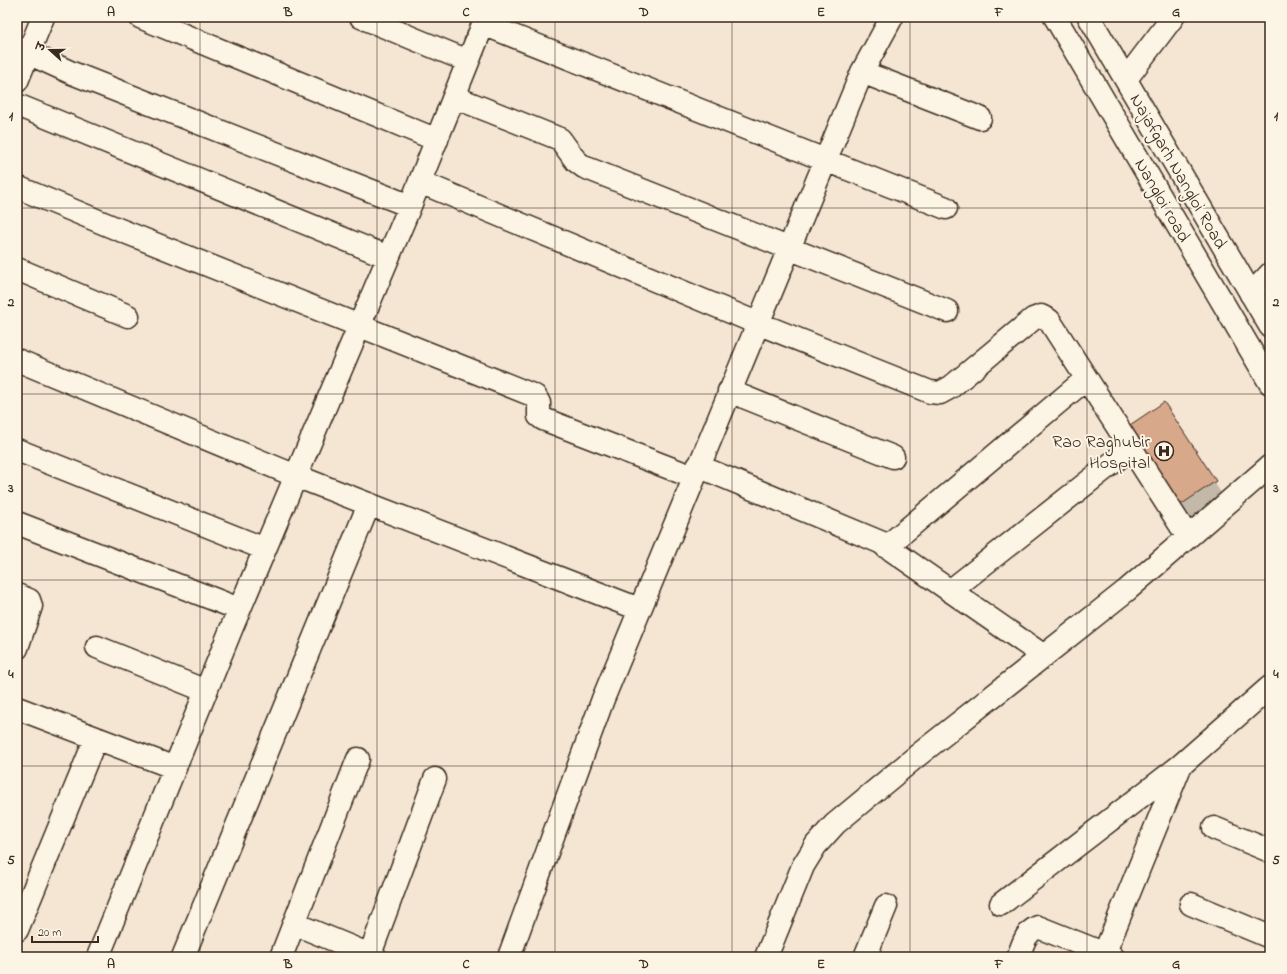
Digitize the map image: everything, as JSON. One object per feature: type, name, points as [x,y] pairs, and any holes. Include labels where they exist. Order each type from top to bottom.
[{"type":"street","points":[[17,80],[22,50],[43,17]]},
{"type":"street","points":[[140,17],[436,140]]},
{"type":"street","points":[[361,17],[468,61]]},
{"type":"street","points":[[509,957],[603,699],[639,609],[862,72],[892,17]]},
{"type":"street","name":"Nangloi road","points":[[1055,17],[1270,383]]},
{"type":"street","name":"Najafgarh Nangloi Road","points":[[1089,17],[1270,326]]},
{"type":"street","points":[[1126,80],[1173,17]]},
{"type":"street","points":[[98,957],[239,609],[410,206],[485,21],[946,208]]},
{"type":"street","points":[[22,50],[72,73],[410,206]]},
{"type":"street","points":[[862,72],[980,118]]},
{"type":"street","points":[[454,97],[560,139],[576,161],[584,167],[789,247],[947,311]]},
{"type":"street","points":[[17,105],[388,257]]},
{"type":"street","points":[[420,182],[757,323],[922,390],[940,393],[951,388],[1033,319],[1041,316],[1049,320],[1130,449],[1188,537]]},
{"type":"street","points":[[17,187],[535,396],[539,404],[539,416],[543,419],[696,472],[880,542],[1044,656]]},
{"type":"street","points":[[17,269],[128,316]]},
{"type":"street","points":[[1251,294],[1270,274]]},
{"type":"street","points":[[17,360],[296,476],[639,609]]},
{"type":"street","points":[[886,547],[1086,379]]},
{"type":"street","points":[[729,391],[893,457]]},
{"type":"street","points":[[950,591],[1130,449]]},
{"type":"street","points":[[17,450],[265,549]]},
{"type":"street","points":[[766,957],[803,866],[816,845],[835,824],[917,756],[1127,590],[1270,466]]},
{"type":"street","points":[[183,957],[368,504]]},
{"type":"street","points":[[17,524],[239,609]]},
{"type":"street","points":[[17,595],[29,600],[31,606],[17,648]]},
{"type":"street","points":[[97,647],[206,691]]},
{"type":"street","points":[[1001,904],[1180,766],[1270,687]]},
{"type":"street","points":[[19,714],[96,738],[175,768]]},
{"type":"street","points":[[17,930],[96,738]]},
{"type":"street","points":[[281,957],[358,759]]},
{"type":"street","points":[[1018,957],[1026,936],[1031,930],[1038,927],[1107,956],[1180,766]]},
{"type":"street","points":[[295,924],[371,956],[435,779]]},
{"type":"street","points":[[1214,828],[1270,851]]},
{"type":"street","points":[[1191,904],[1270,937]]},
{"type":"street","points":[[865,957],[886,906]]},
{"type":"building","points":[[1164,402],[1216,481],[1176,508],[1124,429]]},
{"type":"place","name":"Rao Raghubir Hospital","points":[[1164,451]]}]
